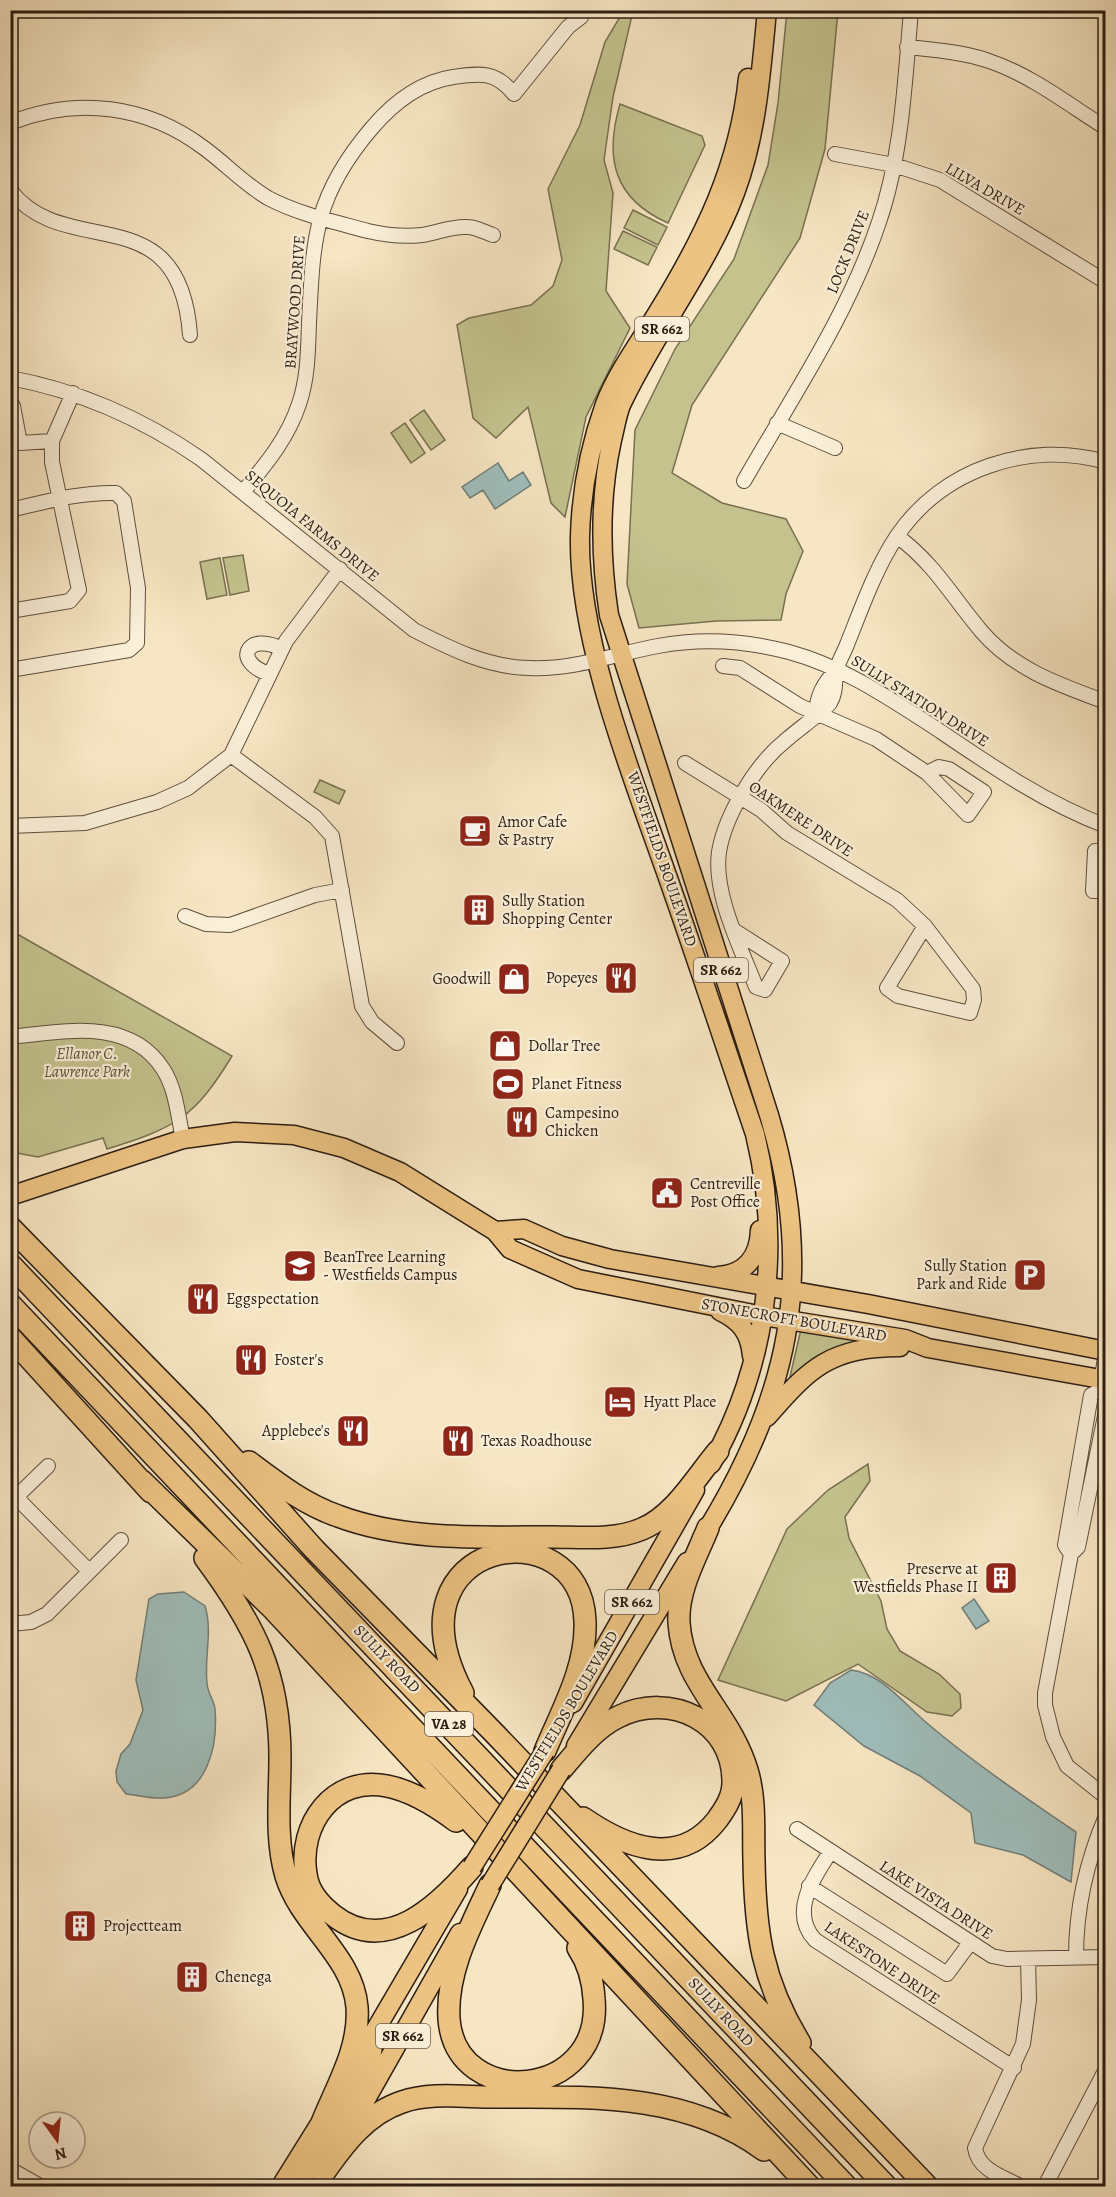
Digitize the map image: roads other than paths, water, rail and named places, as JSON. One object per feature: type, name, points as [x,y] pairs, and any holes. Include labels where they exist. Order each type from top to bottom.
[{"type":"highway","points":[[10,1227],[198,1419],[314,1549],[497,1736],[927,2187]]},
{"type":"highway","name":"SULLY ROAD","points":[[10,1264],[886,2187]]},
{"type":"highway","name":"SULLY ROAD","points":[[10,1304],[846,2187]]},
{"type":"highway","points":[[10,1337],[142,1481],[202,1553],[243,1611],[264,1657],[274,1689],[280,1754],[280,1838],[286,1877],[309,1922],[345,1970],[357,2008],[353,2046],[322,2120]]},
{"type":"highway","points":[[198,1419],[241,1456],[310,1505],[340,1517],[371,1525],[420,1533],[486,1537],[599,1537],[638,1531],[656,1521],[675,1504],[718,1451]]},
{"type":"highway","points":[[142,1481],[274,1610],[808,2187]]},
{"type":"highway","points":[[708,1528],[680,1597],[679,1622],[683,1653],[698,1682],[737,1739],[748,1772],[753,1808],[757,1933],[766,1971],[791,2027],[830,2085]]},
{"type":"highway","points":[[497,1736],[463,1693],[450,1667],[441,1622],[445,1602],[454,1584],[466,1570],[487,1557],[513,1551],[537,1554],[557,1565],[573,1582],[583,1600],[585,1622],[579,1667],[545,1752]]},
{"type":"highway","points":[[560,1802],[592,1824],[645,1849],[664,1850],[690,1844],[710,1829],[732,1795],[733,1781],[729,1763],[711,1727],[680,1709],[660,1706],[641,1708],[617,1717],[590,1737],[561,1770]]},
{"type":"highway","points":[[472,1867],[445,1898],[421,1916],[386,1929],[364,1929],[336,1918],[315,1897],[306,1876],[305,1845],[310,1827],[329,1802],[348,1791],[372,1785],[385,1785],[414,1795],[451,1817],[491,1846]]},
{"type":"highway","points":[[490,1885],[464,1941],[451,1992],[449,2017],[451,2033],[461,2052],[481,2071],[500,2080],[520,2082],[540,2080],[559,2072],[579,2056],[591,2035],[595,2009],[588,1966],[554,1913]]},
{"type":"highway","points":[[320,2180],[354,2133],[376,2115],[402,2102],[431,2097],[555,2097],[652,2103],[712,2120],[759,2147],[808,2187]]},
{"type":"main road","name":"WESTFIELDS BOULEVARD","points":[[281,2187],[472,1867],[545,1752],[718,1451],[729,1430],[753,1363],[766,1288],[769,1214],[755,1134],[644,810],[598,661],[585,594],[580,536],[592,447],[606,402],[624,364],[659,310],[722,192],[742,126],[754,10]]},
{"type":"main road","name":"WESTFIELDS BOULEVARD","points":[[320,2180],[464,1925],[737,1480],[762,1423],[781,1359],[792,1290],[791,1214],[778,1146],[620,655],[609,615],[601,564],[604,494],[610,449],[620,407],[664,324],[700,266],[737,187],[758,108],[766,10]]},
{"type":"main road","name":"STONECROFT BOULEVARD","points":[[15,1195],[183,1139],[235,1132],[294,1135],[331,1143],[406,1176],[495,1231],[510,1249],[578,1279],[762,1316],[905,1339],[928,1348],[1103,1386]]},
{"type":"main road","points":[[704,1276],[737,1273],[754,1257],[760,1237],[756,1173],[760,1160]]},
{"type":"main road","name":"STONECROFT BOULEVARD","points":[[495,1231],[524,1229],[573,1250],[766,1288],[792,1290],[1106,1352]]},
{"type":"main road","points":[[705,1305],[731,1316],[749,1334],[753,1363]]},
{"type":"main road","points":[[762,1423],[804,1375],[839,1356],[869,1347],[928,1348]]},
{"type":"main road","points":[[298,2187],[370,2066],[375,2031]]},
{"type":"street","name":"LOCK DRIVE","points":[[744,481],[860,275],[880,220],[894,165],[908,47],[910,10]]},
{"type":"street","name":"BRAYWOOD DRIVE","points":[[243,492],[274,454],[300,403],[308,363],[312,257],[319,216],[340,172],[365,135],[393,105],[423,86],[448,78],[473,74],[504,80],[514,94],[568,27],[581,17]]},
{"type":"street","points":[[908,47],[957,53],[991,61],[1028,79],[1106,128]]},
{"type":"street","points":[[10,123],[44,112],[85,107],[124,111],[156,120],[184,134],[270,199],[319,216],[393,236],[422,235],[468,227],[493,235]]},
{"type":"street","name":"LILVA DRIVE","points":[[835,154],[920,172],[957,189],[1106,282]]},
{"type":"street","points":[[10,190],[34,210],[60,221],[133,240],[165,262],[183,290],[188,305],[189,335]]},
{"type":"street","name":"SEQUOIA FARMS DRIVE","points":[[10,378],[73,393],[135,418],[170,437],[243,492],[414,630],[448,648],[477,659],[529,668],[555,668],[598,661]]},
{"type":"street","points":[[10,611],[70,601],[79,590],[52,462],[52,441],[73,393]]},
{"type":"street","points":[[13,406],[20,443],[52,441]]},
{"type":"street","points":[[777,423],[835,448]]},
{"type":"street","points":[[735,931],[719,873],[719,854],[724,828],[767,757],[816,714],[829,706],[836,688],[837,669],[882,563],[897,536],[912,517],[943,489],[974,471],[1002,461],[1051,454],[1106,462]]},
{"type":"street","points":[[10,510],[60,498],[100,492],[116,493],[124,501],[138,588],[137,643],[129,650],[10,670]]},
{"type":"street","points":[[897,536],[938,572],[984,634],[1013,659],[1049,681],[1106,702]]},
{"type":"street","points":[[10,825],[85,823],[157,802],[188,788],[231,755],[282,649],[340,569]]},
{"type":"street","points":[[269,674],[254,669],[247,655],[257,643],[267,641],[282,649]]},
{"type":"street","name":"SULLY STATION DRIVE","points":[[598,661],[660,645],[727,642],[788,652],[837,669],[880,692],[1050,801],[1106,826]]},
{"type":"street","points":[[723,666],[741,668],[816,714],[876,739],[927,773]]},
{"type":"street","points":[[231,755],[332,836],[362,1006],[372,1022],[397,1043]]},
{"type":"street","name":"OAKMERE DRIVE","points":[[685,763],[760,810],[787,833],[897,900],[925,926],[973,989],[974,1000],[970,1013],[898,996],[887,988],[925,926]]},
{"type":"street","points":[[1106,852],[1095,851],[1093,891],[1106,891]]},
{"type":"street","points":[[185,916],[206,924],[230,925],[315,895],[342,890]]},
{"type":"street","points":[[10,1037],[94,1030],[112,1032],[136,1043],[164,1069],[174,1095],[183,1139]]},
{"type":"street","points":[[1071,1554],[1066,1549],[1065,1541],[1079,1457],[1091,1395],[1103,1386],[1106,1352]]},
{"type":"street","points":[[1106,1411],[1078,1547],[1071,1554],[1045,1694],[1047,1716],[1057,1748],[1067,1766],[1106,1797]]},
{"type":"street","points":[[48,1466],[12,1497],[89,1571]]},
{"type":"street","points":[[1091,1482],[1106,1485]]},
{"type":"street","points":[[10,1624],[30,1622],[47,1614],[121,1540]]},
{"type":"street","points":[[1076,1957],[1077,1919],[1095,1846],[1106,1816]]},
{"type":"street","name":"LAKE VISTA DRIVE","points":[[797,1830],[992,1956],[1028,1959],[1106,1957]]},
{"type":"street","name":"LAKESTONE DRIVE","points":[[831,1851],[805,1896],[805,1924],[815,1940],[1014,2068]]},
{"type":"street","points":[[809,1886],[947,1974],[970,1943]]},
{"type":"street","points":[[1020,2187],[982,2165],[976,2157],[975,2148],[1014,2068],[1023,2044],[1029,2010],[1028,1959]]},
{"type":"street","points":[[1045,2187],[1106,2068]]},
{"type":"street","points":[[10,2169],[40,2187]]},
{"type":"water","points":[[498,463],[509,481],[523,472],[531,485],[495,509],[483,490],[470,498],[462,487]]},
{"type":"water","points":[[184,1592],[205,1606],[207,1616],[207,1683],[214,1706],[215,1723],[212,1752],[200,1778],[191,1788],[178,1795],[159,1798],[126,1794],[117,1782],[116,1771],[121,1754],[130,1744],[143,1710],[136,1680],[149,1599],[158,1594]]},
{"type":"water","points":[[974,1599],[989,1621],[976,1629],[962,1608]]},
{"type":"water","points":[[851,1670],[873,1677],[893,1691],[928,1724],[964,1753],[1076,1832],[1071,1882],[1023,1855],[975,1843],[971,1813],[920,1776],[864,1746],[814,1705],[830,1683]]},
{"type":"place","name":"Amor Cafe & Pastry","points":[[475,831]]},
{"type":"place","name":"Sully Station Shopping Center","points":[[479,910]]},
{"type":"place","name":"Popeyes","points":[[621,978]]},
{"type":"place","name":"Goodwill","points":[[514,979]]},
{"type":"place","name":"Dollar Tree","points":[[505,1046]]},
{"type":"place","name":"Planet Fitness","points":[[508,1084]]},
{"type":"place","name":"Campesino Chicken","points":[[522,1122]]},
{"type":"place","name":"Centreville Post Office","points":[[667,1193]]},
{"type":"place","name":"BeanTree Learning - Westfields Campus","points":[[300,1266]]},
{"type":"place","name":"Sully Station Park and Ride","points":[[1030,1275]]},
{"type":"place","name":"Eggspectation","points":[[203,1299]]},
{"type":"place","name":"Foster's","points":[[251,1360]]},
{"type":"place","name":"Hyatt Place","points":[[620,1402]]},
{"type":"place","name":"Applebee's","points":[[353,1431]]},
{"type":"place","name":"Texas Roadhouse","points":[[458,1441]]},
{"type":"place","name":"Preserve at Westfields Phase II","points":[[1001,1578]]},
{"type":"place","name":"Projectteam","points":[[80,1926]]},
{"type":"place","name":"Chenega","points":[[192,1977]]},
{"type":"park label","name":"Ellanor C. Lawrence Park","points":[[87,1063]]}]
